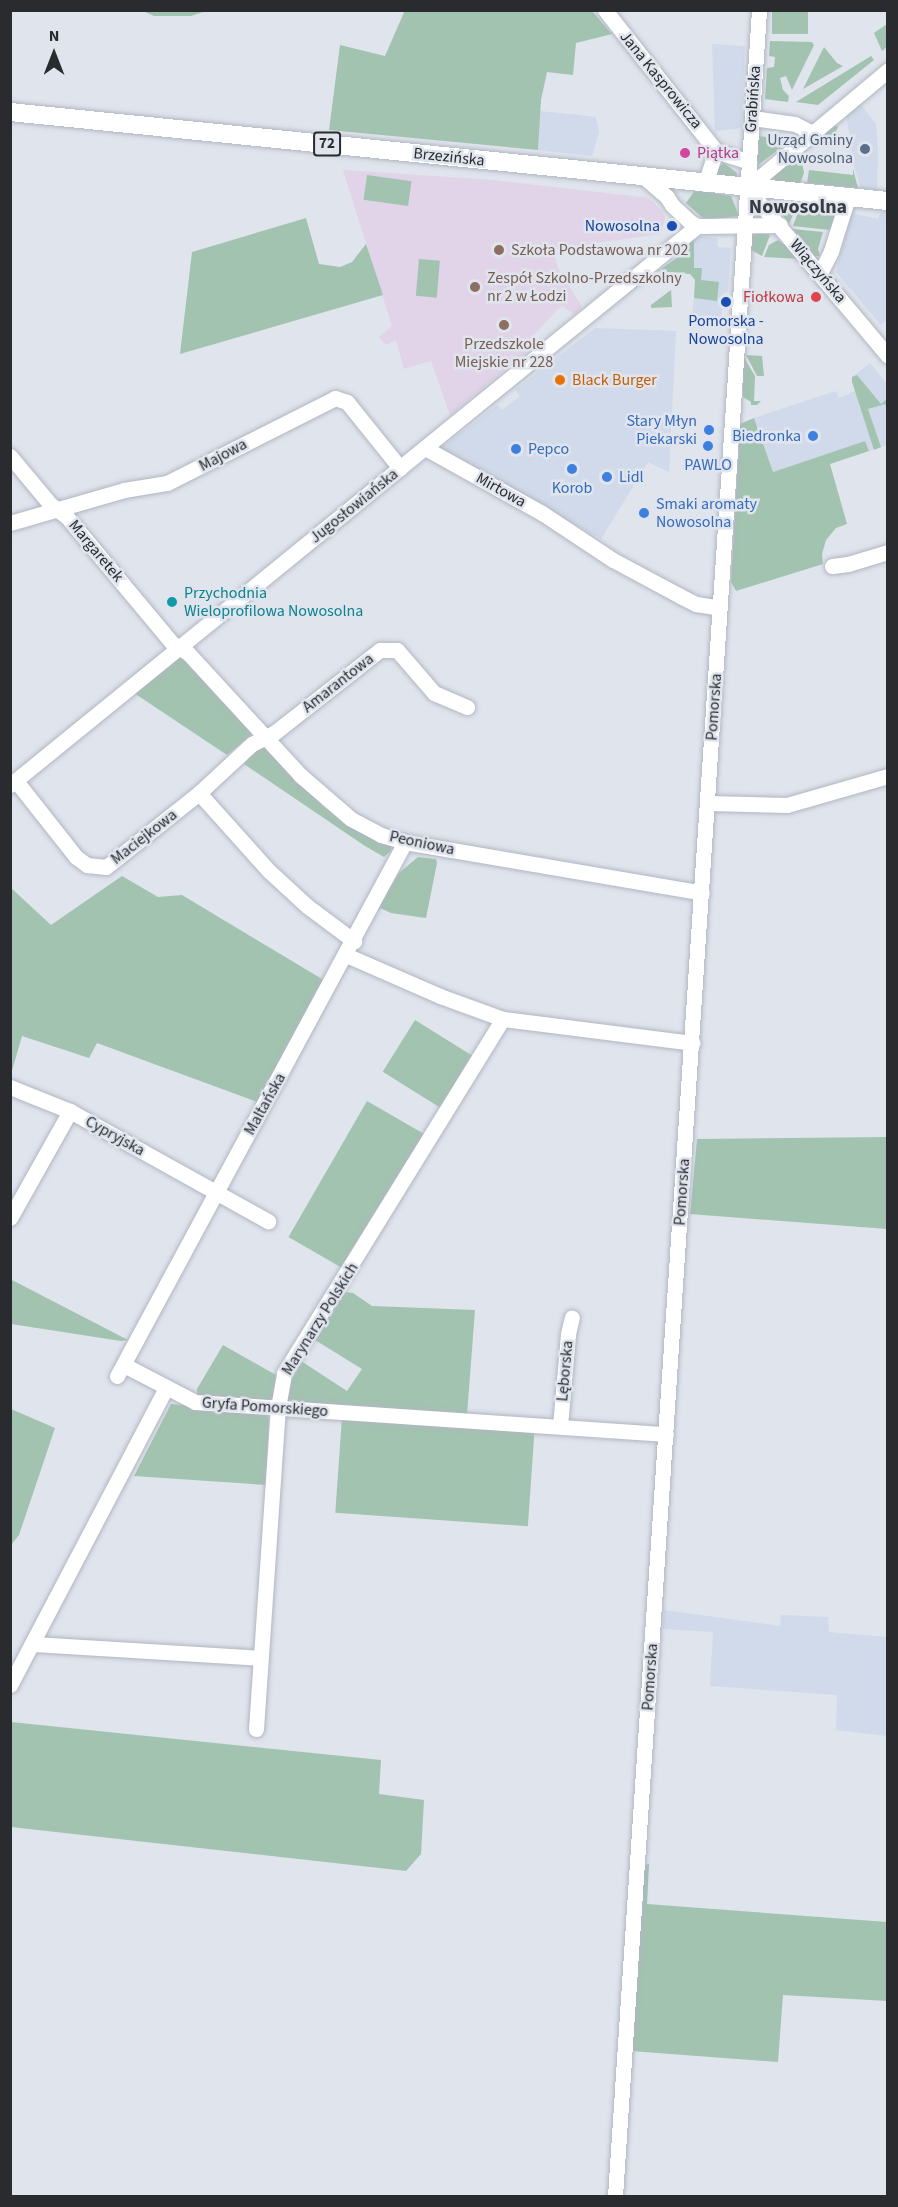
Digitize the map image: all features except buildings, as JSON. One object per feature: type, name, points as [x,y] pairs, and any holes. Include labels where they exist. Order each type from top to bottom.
[{"type":"main road","name":"Brzezińska","points":[[10,112],[888,201]]},
{"type":"street","name":"Jana Kasprowicza","points":[[605,10],[716,151]]},
{"type":"street","name":"Grabińska","points":[[747,188],[759,10]]},
{"type":"street","points":[[747,188],[810,132],[888,70]]},
{"type":"street","points":[[752,118],[795,124],[810,132]]},
{"type":"street","points":[[705,184],[716,151],[749,162]]},
{"type":"street","points":[[644,177],[667,197],[678,200],[691,212],[697,226],[780,225]]},
{"type":"street","name":"Pomorska","points":[[615,2196],[747,188]]},
{"type":"street","name":"Wiączyńska","points":[[747,188],[888,356]]},
{"type":"street","points":[[820,273],[829,256],[848,197]]},
{"type":"street","name":"Jugosłowiańska","points":[[13,783],[697,226]]},
{"type":"street","name":"Majowa","points":[[10,523],[124,490],[167,483],[335,398],[347,402],[400,468]]},
{"type":"street","name":"Mirtowa","points":[[425,448],[576,534],[613,560],[687,600],[720,608]]},
{"type":"street","name":"Margaretek","points":[[10,456],[57,509],[67,517],[172,643],[179,648]]},
{"type":"street","points":[[832,566],[848,564],[888,552]]},
{"type":"street","name":"Peoniowa","points":[[179,648],[188,652],[312,788],[341,812],[371,830],[405,842],[702,893]]},
{"type":"street","name":"Amarantowa","points":[[264,738],[385,648],[397,650],[434,693],[453,704],[467,707]]},
{"type":"street","name":"Maciejkowa","points":[[13,783],[76,857],[96,868],[106,867],[199,794],[252,744],[264,738]]},
{"type":"street","points":[[708,803],[787,805],[888,776]]},
{"type":"street","points":[[199,794],[269,872],[307,906],[354,941]]},
{"type":"street","name":"Maltańska","points":[[166,1388],[120,1370],[354,941],[405,842]]},
{"type":"street","points":[[346,955],[440,996],[503,1019],[692,1043]]},
{"type":"street","name":"Marynarzy Polskich","points":[[256,1730],[278,1408],[284,1373],[503,1019]]},
{"type":"street","name":"Cypryjska","points":[[10,1087],[70,1111],[268,1221]]},
{"type":"street","points":[[10,1218],[70,1111]]},
{"type":"street","name":"Lęborska","points":[[560,1426],[568,1334],[572,1317]]},
{"type":"street","points":[[10,1685],[166,1388]]},
{"type":"street","name":"Gryfa Pomorskiego","points":[[166,1388],[195,1402],[666,1434]]},
{"type":"street","points":[[33,1644],[260,1658]]},
{"type":"shaded area","points":[[712,44],[745,46],[741,127],[736,129],[715,131]]},
{"type":"shaded area","points":[[859,102],[876,124],[877,190],[861,189],[854,165],[846,113]]},
{"type":"shaded area","points":[[540,111],[596,117],[599,132],[592,156],[538,150]]},
{"type":"shaded area","name":"Zespół Szkolno-Przedszkolny nr 2 w Łodzi","points":[[343,170],[493,180],[649,198],[663,212],[665,219],[660,234],[553,249],[558,268],[582,307],[574,314],[562,306],[557,310],[531,338],[535,345],[450,415],[431,361],[404,369],[396,340],[386,345],[379,337],[392,326]]},
{"type":"shaded area","points":[[881,212],[887,212],[888,318],[881,325],[836,272],[851,213],[878,219]]},
{"type":"shaded area","points":[[699,236],[717,238],[718,247],[731,248],[728,292],[724,293],[721,318],[692,316],[696,280],[689,242]]},
{"type":"shaded area","points":[[595,328],[676,331],[669,472],[648,462],[601,539],[440,449],[497,405],[502,410],[520,396],[515,390]]},
{"type":"shaded area","points":[[870,363],[887,384],[887,445],[869,451],[865,441],[773,472],[754,418],[836,391],[839,398],[855,391],[852,377]]},
{"type":"shaded area","points":[[664,1610],[780,1626],[781,1615],[828,1617],[829,1632],[887,1637],[887,1736],[836,1730],[837,1695],[710,1686],[713,1632],[663,1629]]},
{"type":"green space","points":[[405,10],[592,11],[612,34],[576,43],[573,75],[547,72],[541,100],[538,150],[329,130],[340,45],[385,56]]},
{"type":"green space","points":[[143,11],[206,11],[191,16],[154,16]]},
{"type":"green space","points":[[772,11],[808,11],[808,34],[772,34]]},
{"type":"green space","points":[[887,24],[887,47],[882,51],[874,33]]},
{"type":"green space","points":[[770,41],[812,42],[814,45],[792,90],[786,76],[780,78],[783,90],[789,96],[788,102],[765,99],[767,68],[774,67],[775,57],[769,56]]},
{"type":"green space","points":[[824,47],[837,63],[843,66],[803,89]]},
{"type":"green space","points":[[871,56],[874,60],[818,105],[796,102]]},
{"type":"green space","points":[[833,124],[838,127],[831,141],[812,144]]},
{"type":"green space","points":[[758,136],[782,139],[786,144],[758,165],[755,163]]},
{"type":"green space","points":[[796,155],[801,157],[804,173],[799,186],[777,183],[772,175]]},
{"type":"green space","points":[[724,163],[737,173],[736,178],[715,177],[715,170]]},
{"type":"green space","points":[[853,169],[858,188],[807,183],[809,170],[853,175]]},
{"type":"green space","points":[[367,175],[412,181],[408,206],[364,200]]},
{"type":"green space","points":[[695,190],[731,196],[739,216],[705,220],[686,203]]},
{"type":"green space","points":[[797,206],[789,224],[780,211]]},
{"type":"green space","points":[[800,207],[814,207],[816,210],[823,211],[830,209],[835,217],[830,230],[793,226]]},
{"type":"green space","points":[[306,218],[319,264],[340,267],[352,262],[366,244],[383,295],[180,354],[192,252]]},
{"type":"green space","points":[[793,229],[823,232],[818,249],[820,256],[815,256]]},
{"type":"green space","points":[[759,233],[770,235],[762,256],[751,250],[752,236]]},
{"type":"green space","points":[[694,239],[694,268],[702,268],[701,280],[719,282],[717,301],[694,298],[695,280],[690,274],[658,271],[685,252],[689,242]]},
{"type":"green space","points":[[778,240],[800,259],[764,257],[769,245]]},
{"type":"green space","points":[[419,259],[440,261],[437,298],[416,296]]},
{"type":"green space","points":[[671,290],[672,307],[651,308],[651,305]]},
{"type":"green space","points":[[746,355],[762,356],[764,376],[757,376]]},
{"type":"green space","points":[[743,356],[755,376],[754,401],[761,401],[757,405],[751,405],[751,402],[743,397]]},
{"type":"green space","points":[[857,375],[881,404],[887,399],[887,408],[885,404],[868,409],[881,447],[874,450],[852,382],[852,377]]},
{"type":"green space","points":[[754,418],[773,472],[865,441],[869,451],[830,464],[847,524],[836,528],[826,540],[822,554],[823,564],[736,591],[731,582],[740,424]]},
{"type":"green space","points":[[181,655],[251,730],[251,735],[227,755],[134,693]]},
{"type":"green space","points":[[265,748],[325,808],[391,846],[391,851],[384,857],[365,846],[244,764],[255,749]]},
{"type":"green space","points":[[418,857],[436,859],[437,863],[426,918],[391,913],[380,908],[377,913],[382,900],[399,873]]},
{"type":"green space","points":[[122,876],[158,897],[182,895],[327,982],[260,1103],[97,1043],[89,1058],[22,1036],[11,1074],[10,887],[51,925]]},
{"type":"green space","points":[[415,1020],[473,1056],[440,1108],[383,1072]]},
{"type":"green space","points":[[367,1101],[425,1134],[347,1270],[288,1237]]},
{"type":"green space","points":[[887,1137],[887,1229],[690,1214],[697,1139]]},
{"type":"green space","points":[[10,1279],[128,1340],[121,1341],[11,1324]]},
{"type":"green space","points":[[345,1292],[353,1293],[372,1306],[475,1310],[467,1415],[288,1403],[288,1385],[301,1361],[347,1391],[362,1369],[315,1340]]},
{"type":"green space","points":[[223,1345],[276,1375],[273,1397],[268,1401],[197,1395],[197,1389]]},
{"type":"green space","points":[[171,1404],[265,1412],[269,1419],[266,1485],[134,1476]]},
{"type":"green space","points":[[11,1409],[55,1428],[19,1535],[11,1545]]},
{"type":"green space","points":[[342,1417],[535,1430],[528,1526],[335,1513]]},
{"type":"green space","points":[[11,1722],[381,1760],[379,1794],[424,1800],[421,1854],[406,1871],[11,1827]]},
{"type":"green space","points":[[649,1864],[647,1904],[887,1922],[887,2001],[783,1995],[778,2062],[631,2051],[644,1865]]},
{"type":"place","name":"Urząd Gminy Nowosolna","points":[[865,149]]},
{"type":"place","name":"Piątka","points":[[685,153]]},
{"type":"place","name":"Nowosolna","points":[[672,226]]},
{"type":"place","name":"Szkoła Podstawowa nr 202","points":[[499,250]]},
{"type":"place","name":"Zespół Szkolno-Przedszkolny nr 2 w Łodzi","points":[[475,287]]},
{"type":"place","name":"Fiołkowa","points":[[816,297]]},
{"type":"place","name":"Pomorska - Nowosolna","points":[[726,302]]},
{"type":"place","name":"Przedszkole Miejskie nr 228","points":[[504,325]]},
{"type":"place","name":"Black Burger","points":[[560,380]]},
{"type":"place","name":"Stary Młyn Piekarski","points":[[709,430]]},
{"type":"place","name":"Biedronka","points":[[813,436]]},
{"type":"place","name":"PAWLO","points":[[708,446]]},
{"type":"place","name":"Pepco","points":[[516,449]]},
{"type":"place","name":"Korob","points":[[572,469]]},
{"type":"place","name":"Lidl","points":[[607,477]]},
{"type":"place","name":"Smaki aromaty Nowosolna","points":[[644,513]]},
{"type":"place","name":"Przychodnia Wieloprofilowa Nowosolna","points":[[172,602]]},
{"type":"district","name":"Nowosolna","points":[[798,207]]}]
